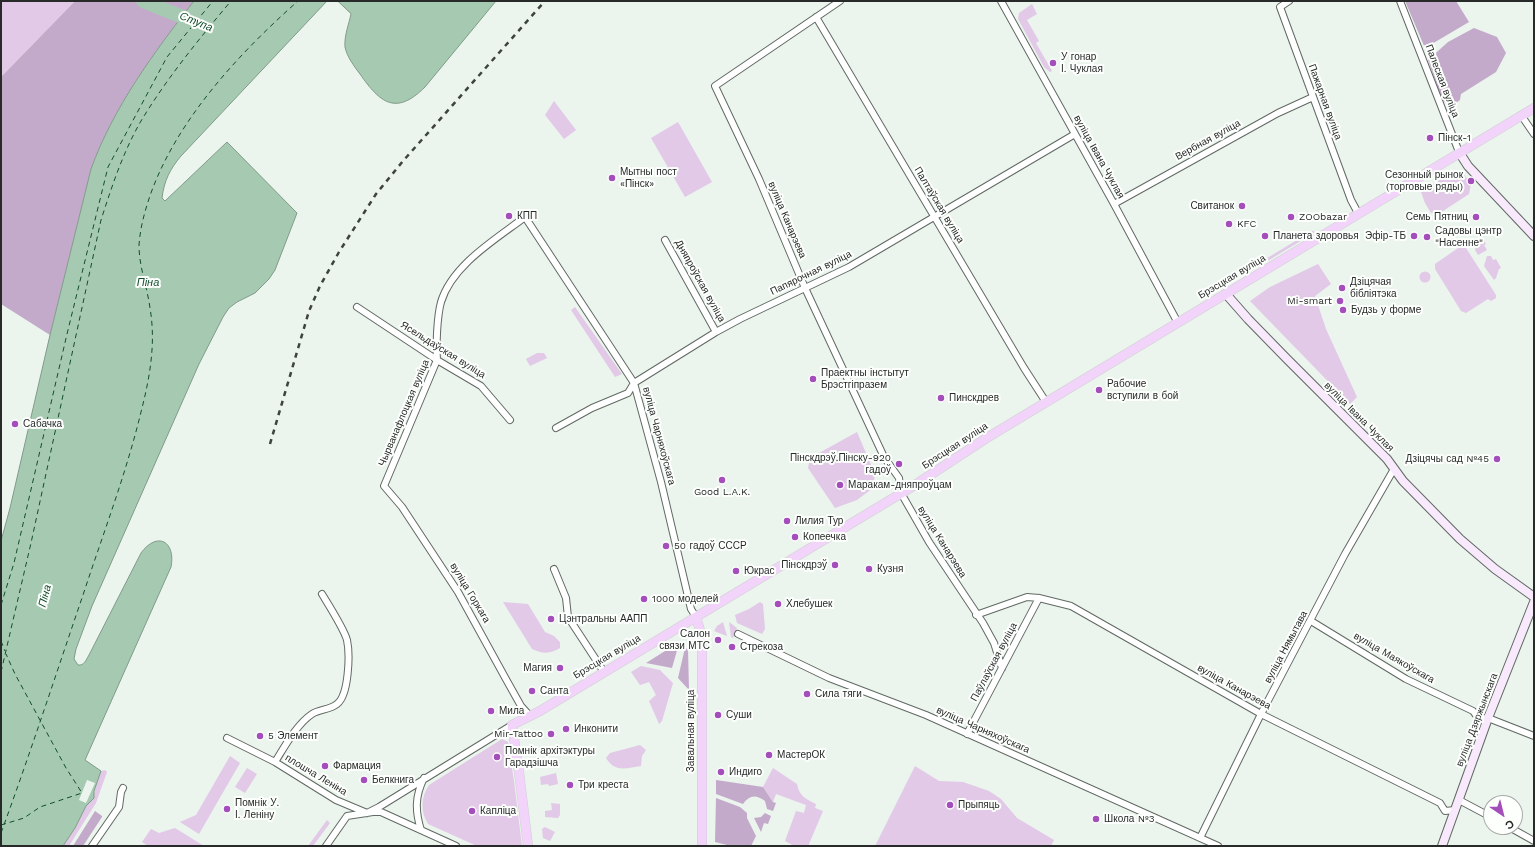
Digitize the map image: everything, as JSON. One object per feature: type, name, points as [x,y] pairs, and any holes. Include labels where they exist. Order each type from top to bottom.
[{"type":"main road","name":"Брэсцкая вуліца","points":[[512,725],[530,716],[696,618],[901,493],[985,439],[1534,108]]},
{"type":"main road","name":"Завальная вуліца","points":[[696,618],[702,637],[702,846]]},
{"type":"main road","points":[[512,725],[528,846]]},
{"type":"street","points":[[816,17],[840,1]]},
{"type":"street","name":"вуліца Івана Чуклая","points":[[1001,1],[1114,204],[1178,323]]},
{"type":"street","name":"Пажарная вуліца","points":[[1289,1],[1280,7],[1351,200],[1358,213]]},
{"type":"street","name":"Палеская вуліца","points":[[1400,1],[1459,152],[1468,166],[1534,236]]},
{"type":"street","name":"вуліца Канарэева","points":[[816,17],[715,86],[758,179],[805,288],[884,457],[898,478],[901,493],[929,542],[994,643],[1002,668]]},
{"type":"street","name":"Палтаўская вуліца","points":[[816,17],[1024,368],[1046,402]]},
{"type":"street","name":"Вербная вуліца","points":[[1114,204],[1278,113],[1313,97]]},
{"type":"street","points":[[1521,115],[1534,134]]},
{"type":"street","name":"Папярочная вуліца","points":[[556,428],[592,408],[628,393],[634,383],[716,332],[849,266],[1075,134]]},
{"type":"street","name":"Чырванафлоцкая вуліца","points":[[384,486],[437,360],[436,350],[441,303],[450,284],[466,263],[525,217]]},
{"type":"street","name":"вуліца Чарняхоўскага","points":[[525,217],[634,383],[661,482],[692,609],[696,618]]},
{"type":"street","name":"Дняпроўская вуліца","points":[[666,240],[716,332]]},
{"type":"street","name":"вуліца Івана Чуклая","points":[[1226,294],[1287,359],[1387,459],[1420,500],[1460,539],[1495,569],[1534,597]]},
{"type":"street","name":"Ясельдаўская вуліца","points":[[357,307],[437,360],[482,386],[510,420]]},
{"type":"street","name":"вуліца Нямытава","points":[[1200,838],[1261,714],[1312,621],[1346,554],[1394,469]]},
{"type":"street","name":"вуліца Горкага","points":[[384,486],[402,507],[458,592],[521,706],[530,716]]},
{"type":"street","points":[[554,569],[566,598],[568,617],[604,672]]},
{"type":"street","points":[[275,762],[294,732],[313,713],[325,710],[338,704],[345,692],[348,666],[347,639],[322,594]]},
{"type":"street","name":"вуліца Канарэева","points":[[976,615],[1027,597],[1039,598],[1071,606],[1261,714],[1440,803],[1445,811],[1455,810]]},
{"type":"street","name":"Паўлаўская вуліца","points":[[967,734],[1039,598]]},
{"type":"street","name":"вуліца Дзяржынскага","points":[[1442,846],[1488,718],[1534,602]]},
{"type":"street","name":"вуліца Маякоўскага","points":[[1312,621],[1406,679],[1473,711],[1479,719],[1488,718]]},
{"type":"street","name":"вуліца Чарняхоўскага","points":[[738,634],[829,678],[926,715],[1218,846]]},
{"type":"street","points":[[1488,718],[1533,734]]},
{"type":"street","name":"Брэсцкая вуліца","points":[[367,813],[512,725]]},
{"type":"street","name":"плошча Леніна","points":[[227,738],[275,762],[336,800],[367,813]]},
{"type":"street","points":[[421,830],[416,807],[419,789],[424,778]]},
{"type":"street","points":[[92,846],[119,807],[121,792],[124,788]]},
{"type":"street","points":[[1459,800],[1483,813]]},
{"type":"street","points":[[326,846],[347,816],[381,812],[456,846]]},
{"type":"street","points":[[1523,835],[1534,841]]},
{"type":"shaded area","points":[[1,1],[75,1],[1,77]]},
{"type":"shaded area","points":[[75,1],[194,1],[164,40],[136,81],[100,146],[91,169],[50,335],[1,304],[1,77]]},
{"type":"shaded area","points":[[1405,1],[1456,1],[1469,22],[1425,48]]},
{"type":"shaded area","points":[[1032,4],[1037,14],[1027,20],[1039,41],[1036,43],[1052,71],[1050,72],[1044,67],[1018,19],[1019,13]]},
{"type":"shaded area","points":[[1474,28],[1497,37],[1506,53],[1496,72],[1461,94],[1460,100],[1453,105],[1446,103],[1442,100],[1428,60],[1448,42]]},
{"type":"shaded area","points":[[554,101],[576,130],[564,139],[545,115]]},
{"type":"shaded area","points":[[678,122],[712,182],[685,197],[651,138]]},
{"type":"shaded area","points":[[1452,172],[1462,172],[1471,184],[1469,194],[1440,213],[1431,213],[1421,192]]},
{"type":"shaded area","points":[[1314,231],[1314,233],[1251,271],[1249,270],[1249,269]]},
{"type":"shaded area","points":[[1482,237],[1486,244],[1484,245],[1487,250],[1478,255],[1475,250],[1476,245]]},
{"type":"shaded area","points":[[1461,246],[1466,248],[1496,295],[1496,298],[1491,301],[1488,299],[1466,313],[1461,311],[1435,269],[1435,264]]},
{"type":"shaded area","points":[[1487,256],[1491,256],[1493,260],[1496,259],[1501,268],[1499,269],[1494,280],[1484,266]]},
{"type":"shaded area","points":[[1318,264],[1331,284],[1315,296],[1326,329],[1357,397],[1350,404],[1250,301],[1270,287]]},
{"type":"shaded area","points":[[1423,272],[1427,272],[1429,273],[1429,281],[1423,282],[1420,279],[1420,275]]},
{"type":"shaded area","points":[[575,307],[622,374],[615,377],[571,310]]},
{"type":"shaded area","points":[[537,353],[544,353],[547,358],[530,366],[526,359]]},
{"type":"shaded area","points":[[857,432],[875,474],[873,488],[857,500],[835,508],[808,468],[810,458]]},
{"type":"shaded area","points":[[503,602],[528,604],[545,632],[554,636],[560,642],[560,648],[546,653],[532,649]]},
{"type":"shaded area","points":[[760,602],[763,604],[765,629],[762,634],[737,623],[735,615]]},
{"type":"shaded area","points":[[723,622],[727,636],[714,631],[717,626]]},
{"type":"shaded area","points":[[729,622],[737,628],[733,638],[731,637]]},
{"type":"shaded area","points":[[673,646],[678,647],[672,668],[646,663]]},
{"type":"shaded area","points":[[685,648],[688,649],[689,690],[678,678]]},
{"type":"shaded area","points":[[641,666],[660,670],[673,683],[662,721],[659,724],[649,701],[656,695],[649,682],[640,685],[631,672]]},
{"type":"shaded area","points":[[502,739],[508,742],[522,846],[477,846],[428,824],[425,819],[422,804],[424,794],[429,785]]},
{"type":"shaded area","points":[[640,745],[646,750],[642,756],[641,766],[617,768],[613,766],[606,758],[610,753]]},
{"type":"shaded area","points":[[230,756],[240,763],[199,834],[180,822],[196,815]]},
{"type":"shaded area","name":"Прыпяць","points":[[915,766],[939,781],[963,782],[989,791],[1001,799],[1017,818],[1054,840],[1051,846],[875,846]]},
{"type":"shaded area","points":[[247,768],[257,774],[245,793],[235,787]]},
{"type":"shaded area","points":[[773,768],[797,784],[799,791],[804,797],[816,804],[815,808],[823,811],[809,844],[810,846],[794,846],[785,841],[796,811],[804,813],[806,805],[776,794],[773,802],[763,787]]},
{"type":"shaded area","points":[[105,770],[107,772],[96,803],[69,846],[63,846],[75,828],[86,806],[94,798],[98,778],[101,771]]},
{"type":"shaded area","points":[[556,773],[558,784],[549,786],[548,784],[541,785],[540,777]]},
{"type":"shaded area","points":[[716,780],[763,787],[773,802],[776,803],[773,811],[767,809],[765,801],[756,796],[750,797],[743,804],[716,794]]},
{"type":"shaded area","points":[[716,798],[740,807],[747,813],[747,818],[756,836],[751,846],[731,846],[715,842]]},
{"type":"shaded area","points":[[551,803],[560,804],[560,815],[558,818],[545,817],[545,811],[552,810]]},
{"type":"shaded area","points":[[95,811],[102,817],[83,846],[73,846]]},
{"type":"shaded area","points":[[765,813],[771,816],[768,824],[764,823],[761,832],[754,818],[761,817]]},
{"type":"shaded area","points":[[327,820],[330,823],[313,846],[308,846]]},
{"type":"shaded area","points":[[545,827],[555,832],[550,841],[543,838],[542,829]]},
{"type":"shaded area","points":[[175,828],[204,846],[148,846],[142,842],[151,829],[159,833]]},
{"type":"water","name":"Піна","points":[[194,1],[327,1],[181,156],[168,176],[164,186],[162,198],[165,201],[227,142],[297,213],[275,270],[269,279],[255,293],[229,308],[199,364],[92,606],[76,649],[74,659],[78,665],[82,665],[89,655],[141,553],[153,542],[164,542],[168,545],[172,558],[171,567],[85,760],[101,771],[94,791],[94,798],[86,806],[75,828],[63,846],[1,846],[1,541],[91,169],[100,146],[123,102],[164,40]]},
{"type":"water","points":[[338,1],[496,1],[425,87],[415,96],[397,103],[382,99],[367,84],[351,61],[346,51],[345,43],[351,14]]},
{"type":"pier","points":[[87,780],[95,783],[86,803],[79,800]]},
{"type":"waterway","name":"Ступа","points":[[143,1],[200,24]]},
{"type":"ferry route","points":[[1,605],[14,563],[67,334],[108,167],[167,57],[213,1]]},
{"type":"ferry route","points":[[1,672],[31,543],[101,220],[109,195],[118,169],[129,145],[151,105],[184,59],[231,1]]},
{"type":"ferry route","points":[[1,833],[33,744],[114,504],[135,435],[144,399],[151,360],[152,321],[140,261],[139,245],[147,205],[158,176],[172,147],[189,120],[230,68],[298,1]]},
{"type":"ferry route","points":[[1,641],[5,651]]},
{"type":"ferry route","points":[[1,825],[24,818],[40,807],[82,793],[66,768],[15,674],[6,654]]},
{"type":"railway","points":[[270,444],[309,311],[320,286],[339,252],[376,194],[403,161],[545,1]]},
{"type":"place","name":"У гонар І. Чуклая","points":[[1053,63]]},
{"type":"place","name":"Пінск-1","points":[[1430,138]]},
{"type":"place","name":"Мытны пост «Пінск»","points":[[612,178]]},
{"type":"place","name":"Сезонный рынок (торговые ряды)","points":[[1471,181]]},
{"type":"place","name":"Свитанок","points":[[1242,206]]},
{"type":"place","name":"КПП","points":[[509,216]]},
{"type":"place","name":"ZOObazar","points":[[1291,217]]},
{"type":"place","name":"Семь Пятниц","points":[[1476,217]]},
{"type":"place","name":"KFC","points":[[1229,224]]},
{"type":"place","name":"Планета здоровья","points":[[1265,236]]},
{"type":"place","name":"Эфір-ТБ","points":[[1414,236]]},
{"type":"place","name":"Садовы цэнтр \"Насенне\"","points":[[1427,237]]},
{"type":"place","name":"Дзіцячая бібліятэка","points":[[1342,288]]},
{"type":"place","name":"Mi-smart","points":[[1340,301]]},
{"type":"place","name":"Будзь у форме","points":[[1343,310]]},
{"type":"place","name":"Праектны інстытут Брэстгіпразем","points":[[813,379]]},
{"type":"place","name":"Рабочие вступили в бой","points":[[1099,390]]},
{"type":"place","name":"Пинскдрев","points":[[941,398]]},
{"type":"place","name":"Сабачка","points":[[15,424]]},
{"type":"place","name":"Дзіцячы сад №45","points":[[1497,459]]},
{"type":"place","name":"Пінскдрэў.Пінску-920 гадоў","points":[[899,464]]},
{"type":"place","name":"Good L.A.K.","points":[[722,480]]},
{"type":"place","name":"Маракам-дняпроўцам","points":[[840,485]]},
{"type":"place","name":"Лилия Тур","points":[[787,521]]},
{"type":"place","name":"Копеечка","points":[[795,537]]},
{"type":"place","name":"50 гадоў СССР","points":[[666,546]]},
{"type":"place","name":"Пінскдрэў","points":[[835,565]]},
{"type":"place","name":"Кузня","points":[[869,569]]},
{"type":"place","name":"Юкрас","points":[[736,571]]},
{"type":"place","name":"1000 моделей","points":[[644,599]]},
{"type":"place","name":"Хлебушек","points":[[778,604]]},
{"type":"place","name":"Цэнтральны ААПП","points":[[551,619]]},
{"type":"place","name":"Салон связи МТС","points":[[718,640]]},
{"type":"place","name":"Стрекоза","points":[[732,647]]},
{"type":"place","name":"Магия","points":[[560,668]]},
{"type":"place","name":"Санта","points":[[532,691]]},
{"type":"place","name":"Сила тяги","points":[[807,694]]},
{"type":"place","name":"Мила","points":[[491,711]]},
{"type":"place","name":"Суши","points":[[718,715]]},
{"type":"place","name":"Инконити","points":[[566,729]]},
{"type":"place","name":"Mir-Tattoo","points":[[551,734]]},
{"type":"place","name":"5 Элемент","points":[[260,736]]},
{"type":"place","name":"МастерОК","points":[[769,755]]},
{"type":"place","name":"Помнік архітэктуры Гарадзішча","points":[[497,757]]},
{"type":"place","name":"Фармация","points":[[325,766]]},
{"type":"place","name":"Индиго","points":[[721,772]]},
{"type":"place","name":"Белкнига","points":[[364,780]]},
{"type":"place","name":"Три креста","points":[[570,785]]},
{"type":"place","name":"Прыпяць","points":[[950,805]]},
{"type":"place","name":"Помнік У. І. Леніну","points":[[227,809]]},
{"type":"place","name":"Капліца","points":[[472,811]]},
{"type":"place","name":"Школа №3","points":[[1096,819]]}]
